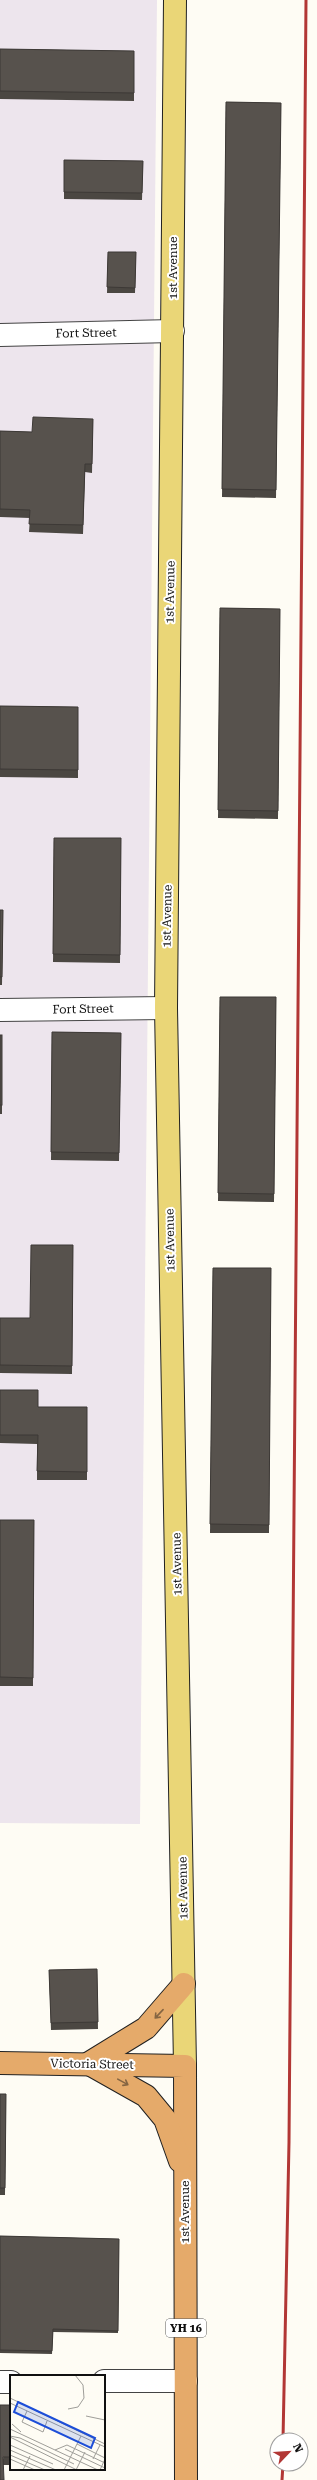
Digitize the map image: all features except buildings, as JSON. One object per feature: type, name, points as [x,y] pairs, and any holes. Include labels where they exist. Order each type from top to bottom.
[{"type":"highway","points":[[184,1984],[146,2028],[88,2063],[146,2096],[164,2119],[185,2175]]},
{"type":"highway","name":"Victoria Street","points":[[0,2063],[88,2063],[185,2066]]},
{"type":"highway","name":"1st Avenue","points":[[185,2066],[186,2480]]},
{"type":"main road","name":"1st Avenue","points":[[175,0],[166,1008],[185,2066]]},
{"type":"street","name":"Fort Street","points":[[0,336],[173,331]]},
{"type":"street","name":"Fort Street","points":[[0,1010],[166,1008]]},
{"type":"street","points":[[105,2381],[186,2381]]},
{"type":"shaded area","points":[[0,0],[157,0],[140,1824],[0,1823]]},
{"type":"railway","points":[[283,2432],[289,2142],[306,0]]},
{"type":"railway","points":[[282,2472],[282,2480]]}]
